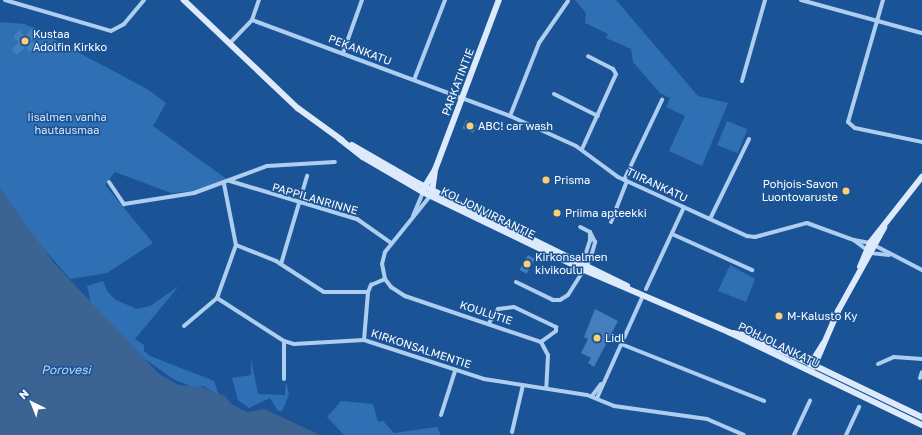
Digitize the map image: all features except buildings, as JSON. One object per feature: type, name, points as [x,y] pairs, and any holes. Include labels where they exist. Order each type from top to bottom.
[{"type":"main road","name":"KOLJONVIRRANTIE","points":[[184,0],[298,108],[362,157],[582,269],[729,332]]},
{"type":"main road","name":"PARKATINTIE","points":[[424,189],[435,170],[499,0]]},
{"type":"main road","name":"PARKATINTIE","points":[[431,193],[435,170]]},
{"type":"main road","points":[[809,371],[816,366],[823,344],[868,251],[922,178]]},
{"type":"main road","name":"KOLJONVIRRANTIE","points":[[431,193],[584,264],[636,291]]},
{"type":"main road","name":"POHJOLANKATU","points":[[729,332],[748,336],[810,363],[922,417]]},
{"type":"main road","name":"POHJOLANKATU","points":[[729,332],[922,425]]},
{"type":"main road","points":[[809,371],[810,363],[823,344]]},
{"type":"street","points":[[5,0],[111,31],[124,24],[144,0]]},
{"type":"street","points":[[230,43],[252,20],[259,0]]},
{"type":"street","points":[[343,53],[362,0]]},
{"type":"street","points":[[414,80],[445,0]]},
{"type":"street","points":[[742,82],[765,0]]},
{"type":"street","points":[[801,0],[922,33]]},
{"type":"street","points":[[883,0],[848,119],[849,125],[855,128],[922,142]]},
{"type":"street","points":[[510,116],[539,43],[568,1]]},
{"type":"street","name":"PEKANKATU","points":[[252,20],[462,98]]},
{"type":"street","points":[[582,149],[616,74],[613,69],[588,56]]},
{"type":"street","points":[[554,94],[598,116]]},
{"type":"street","name":"TIIRANKATU","points":[[462,98],[510,116],[582,149],[602,167],[625,180],[750,237],[807,223],[854,240],[873,244]]},
{"type":"street","points":[[610,222],[625,180],[662,100]]},
{"type":"street","points":[[710,220],[749,139]]},
{"type":"street","points":[[109,182],[124,204],[194,193],[224,184],[267,166],[335,162]]},
{"type":"street","points":[[281,264],[307,176]]},
{"type":"street","name":"PAPPILANRINNE","points":[[230,181],[357,220],[390,243]]},
{"type":"street","points":[[184,326],[216,298],[236,245],[224,184]]},
{"type":"street","points":[[411,221],[424,189]]},
{"type":"street","points":[[364,340],[368,292],[371,285],[385,278],[382,260],[390,243],[411,221],[431,193]]},
{"type":"street","points":[[646,289],[684,208]]},
{"type":"street","points":[[516,282],[560,300],[568,295],[595,242],[590,232],[580,227]]},
{"type":"street","points":[[584,264],[590,241],[590,232]]},
{"type":"street","points":[[672,234],[752,270]]},
{"type":"street","name":"TIIRANKATU","points":[[854,240],[868,251]]},
{"type":"street","points":[[873,244],[889,255],[922,270]]},
{"type":"street","points":[[236,245],[281,264],[324,292],[368,292]]},
{"type":"street","points":[[868,251],[889,255]]},
{"type":"street","name":"KOULUTIE","points":[[385,278],[390,287],[405,296],[489,323],[541,342]]},
{"type":"street","name":"KIRKONSALMENTIE","points":[[216,298],[284,341],[294,344],[364,340],[456,371],[488,380],[592,396],[614,406],[707,419],[731,427],[744,435]]},
{"type":"street","points":[[597,398],[642,298]]},
{"type":"street","points":[[489,323],[498,309],[514,307],[556,327],[556,331],[541,342],[548,355],[546,388]]},
{"type":"street","points":[[284,341],[284,379]]},
{"type":"street","points":[[621,344],[764,400]]},
{"type":"street","points":[[878,364],[894,357],[922,359]]},
{"type":"street","points":[[441,415],[456,371]]},
{"type":"street","points":[[920,378],[922,372]]},
{"type":"street","points":[[592,396],[603,383]]},
{"type":"street","points":[[512,432],[523,385]]},
{"type":"street","points":[[794,435],[810,401]]},
{"type":"street","points":[[846,435],[859,407]]},
{"type":"green space","points":[[575,0],[616,0],[698,96],[728,103],[702,166],[669,151],[685,116],[666,107],[670,98],[660,93],[633,62],[631,49],[606,38],[608,34],[585,23],[586,13]]},
{"type":"green space","name":"Iisalmen vanha hautausmaa","points":[[0,22],[25,24],[147,89],[166,103],[153,126],[228,180],[196,191],[171,193],[115,172],[105,185],[153,243],[107,273],[70,279],[30,233],[0,189]]},
{"type":"green space","points":[[727,121],[747,129],[738,153],[717,145]]},
{"type":"green space","points":[[730,265],[755,279],[746,302],[718,291]]},
{"type":"green space","points":[[103,281],[107,291],[116,300],[137,309],[150,306],[179,286],[135,339],[144,345],[144,351],[150,356],[214,381],[219,395],[203,386],[195,388],[173,379],[145,359],[91,303],[87,286]]},
{"type":"green space","points":[[251,359],[258,394],[285,395],[286,381],[289,395],[282,411],[278,411],[270,398],[249,408],[238,400],[232,378],[251,375]]},
{"type":"green space","points":[[341,401],[373,404],[378,422],[383,421],[394,433],[437,427],[441,435],[344,435],[327,417]]},
{"type":"water","name":"Porovesi","points":[[0,189],[54,263],[159,374],[179,385],[201,387],[225,396],[231,404],[247,412],[264,409],[320,435],[0,435]]},
{"type":"place","name":"Kustaa Adolfin Kirkko","points":[[25,41]]},
{"type":"place","name":"ABC! car wash","points":[[470,126]]},
{"type":"place","name":"Prisma","points":[[546,180]]},
{"type":"place","name":"Pohjois-Savon Luontovaruste","points":[[846,191]]},
{"type":"place","name":"Priima apteekki","points":[[557,213]]},
{"type":"place","name":"Kirkonsalmen kivikoulu","points":[[527,264]]},
{"type":"place","name":"M-Kalusto Ky","points":[[779,316]]},
{"type":"place","name":"Lidl","points":[[597,338]]}]
